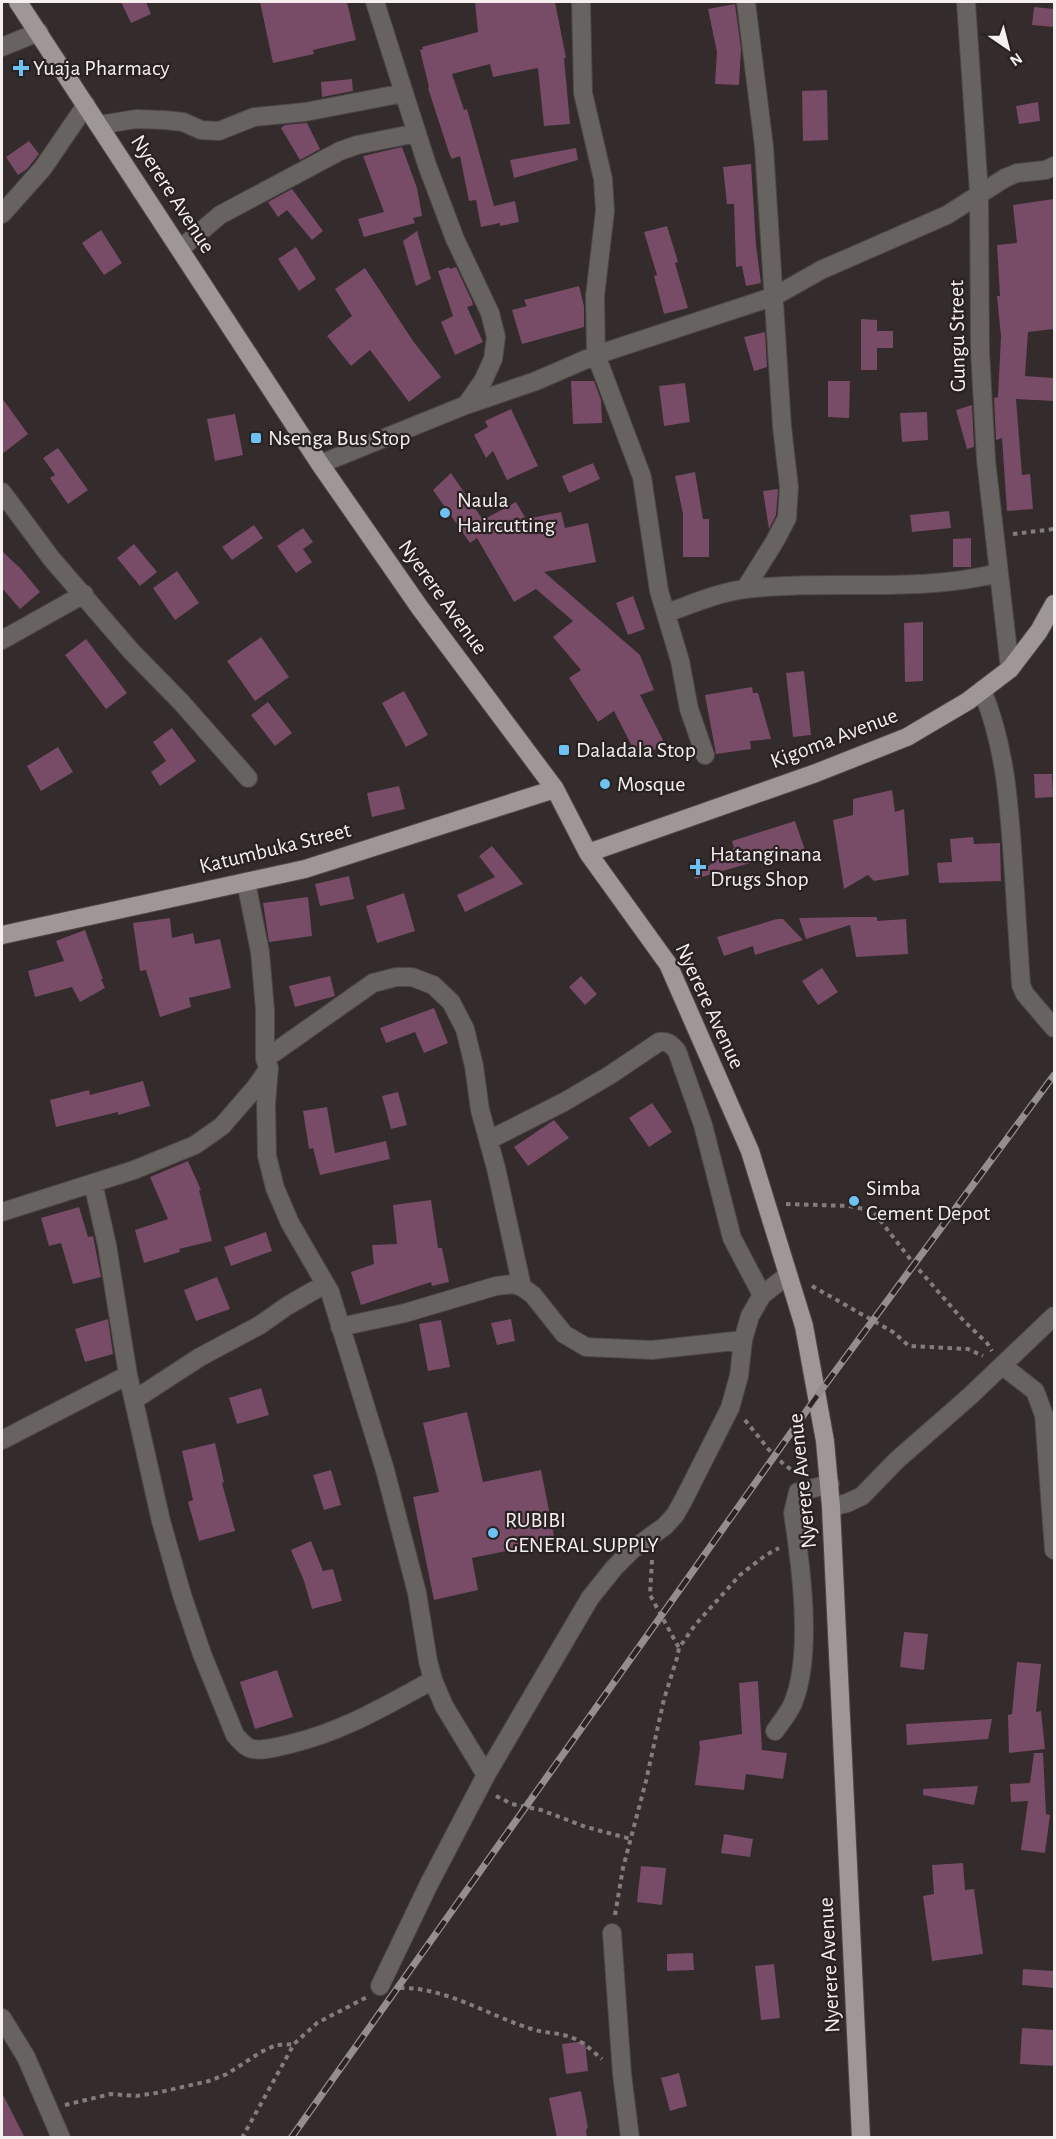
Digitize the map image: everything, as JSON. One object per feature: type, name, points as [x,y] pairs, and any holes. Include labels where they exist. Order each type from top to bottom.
[{"type":"main road","name":"Nyerere Avenue","points":[[18,2],[320,464],[420,608],[555,789],[588,853],[668,964],[750,1151],[804,1326],[825,1440],[830,1484],[861,2138]]},
{"type":"main road","name":"Kigoma Avenue","points":[[588,853],[816,773],[907,737],[968,701],[1010,669],[1039,631],[1054,604]]},
{"type":"main road","name":"Katumbuka Street","points":[[2,935],[304,869],[555,789]]},
{"type":"street","points":[[375,2],[417,133],[456,239],[490,314],[496,337],[493,359],[483,381],[466,405]]},
{"type":"street","points":[[581,2],[583,93],[603,179],[605,211],[595,296],[596,355],[642,477],[659,591],[680,661],[689,709],[705,755]]},
{"type":"street","points":[[745,589],[787,518],[789,486],[782,427],[764,147],[746,2]]},
{"type":"street","name":"Gungu Street","points":[[966,2],[979,193],[980,351],[986,460],[1010,669]]},
{"type":"street","points":[[2,47],[39,32]]},
{"type":"street","points":[[99,125],[151,119],[183,122],[201,130],[219,131],[254,117],[305,112],[404,93]]},
{"type":"street","points":[[2,214],[43,168],[86,105]]},
{"type":"street","points":[[180,249],[228,211],[340,151],[357,145],[417,133]]},
{"type":"street","points":[[320,464],[466,405],[536,381],[596,355],[775,296],[820,270],[947,214],[979,193],[1017,173],[1046,170],[1054,166]]},
{"type":"street","points":[[2,492],[51,558],[132,652],[181,702],[248,778]]},
{"type":"street","points":[[667,613],[745,589],[949,583],[998,573]]},
{"type":"street","points":[[2,640],[84,594]]},
{"type":"street","points":[[982,690],[992,713],[1000,743],[1009,803],[1021,985],[1025,994],[1054,1028]]},
{"type":"street","points":[[246,882],[260,952],[267,1064],[267,1156],[275,1188],[290,1223],[330,1292],[388,1481],[417,1593],[433,1680],[482,1781]]},
{"type":"street","points":[[2,1212],[169,1156],[208,1136],[222,1126],[255,1088],[267,1064],[373,983],[396,977],[412,977],[433,985],[451,1002],[465,1029],[474,1066],[480,1110],[489,1140],[522,1287]]},
{"type":"street","points":[[489,1140],[591,1086],[659,1042],[665,1041],[672,1044],[677,1051],[703,1125],[732,1238],[762,1295]]},
{"type":"street","points":[[93,1183],[109,1255],[128,1375],[161,1521],[182,1595],[220,1702],[235,1735],[252,1749],[272,1748],[330,1733],[359,1721],[433,1680]]},
{"type":"street","points":[[380,1986],[482,1781],[590,1598],[632,1550],[665,1526],[675,1515],[732,1402],[739,1376],[743,1340],[750,1316],[762,1295],[788,1275]]},
{"type":"street","points":[[134,1400],[325,1284]]},
{"type":"street","points":[[340,1327],[405,1313],[496,1286],[513,1284],[533,1295],[564,1334],[586,1347],[652,1350],[743,1340]]},
{"type":"street","points":[[831,1507],[862,1496],[904,1452],[1003,1366],[1054,1316]]},
{"type":"street","points":[[1003,1366],[1035,1391],[1044,1415],[1054,1550]]},
{"type":"street","points":[[2,1440],[128,1375]]},
{"type":"street","points":[[775,1731],[793,1706],[801,1677],[804,1627],[793,1514],[798,1492],[830,1484]]},
{"type":"street","points":[[612,1933],[622,2074],[630,2138]]},
{"type":"street","points":[[2,2018],[26,2057],[61,2138]]},
{"type":"path","points":[[994,537],[1054,529]]},
{"type":"path","points":[[767,1204],[849,1206],[873,1211],[938,1292],[987,1342],[1003,1366]]},
{"type":"path","points":[[788,1275],[832,1296],[893,1332],[909,1346],[968,1349],[1003,1366]]},
{"type":"path","points":[[732,1402],[774,1456],[791,1472],[830,1484]]},
{"type":"path","points":[[665,1526],[653,1554],[650,1595],[679,1648]]},
{"type":"path","points":[[612,1933],[623,1868],[664,1699],[673,1677],[679,1648],[695,1624],[740,1575],[780,1547],[797,1542]]},
{"type":"path","points":[[482,1781],[512,1804],[542,1810],[586,1827],[631,1839]]},
{"type":"path","points":[[242,2138],[294,2044],[303,2034],[317,2023],[364,1999],[380,1986],[418,1988],[473,2006],[504,2021],[540,2032],[568,2036],[579,2041],[622,2074]]},
{"type":"path","points":[[47,2109],[111,2094],[136,2096],[209,2080],[227,2074],[276,2045],[294,2044]]},
{"type":"building","points":[[121,2],[146,2],[151,14],[131,23]]},
{"type":"building","points":[[260,2],[347,2],[356,40],[313,50],[314,54],[273,63]]},
{"type":"building","points":[[475,2],[555,2],[566,58],[564,58],[570,124],[544,126],[538,68],[493,77],[490,64],[452,74],[464,110],[467,109],[494,206],[515,201],[519,222],[500,226],[500,223],[481,227],[476,200],[469,201],[460,156],[452,159],[449,153],[428,88],[420,50],[423,49],[422,47],[478,32]]},
{"type":"building","points":[[735,4],[741,49],[739,85],[715,84],[717,52],[708,9]]},
{"type":"building","points":[[1034,7],[1054,9],[1054,27],[1032,25]]},
{"type":"building","points":[[352,79],[353,91],[322,97],[321,82]]},
{"type":"building","points":[[827,90],[828,140],[803,141],[802,91]]},
{"type":"building","points":[[1038,102],[1040,121],[1019,124],[1016,106]]},
{"type":"building","points":[[307,123],[320,149],[300,160],[281,128],[285,125]]},
{"type":"building","points":[[29,141],[39,154],[27,169],[18,175],[6,157]]},
{"type":"building","points":[[402,147],[417,188],[422,216],[413,218],[415,223],[364,237],[358,219],[384,212],[363,156]]},
{"type":"building","points":[[576,148],[578,160],[514,178],[510,160]]},
{"type":"building","points":[[751,164],[756,245],[761,283],[746,286],[742,266],[736,267],[734,204],[727,204],[723,167]]},
{"type":"building","points":[[292,189],[323,231],[312,240],[287,210],[278,217],[268,202]]},
{"type":"building","points":[[1054,199],[1054,329],[1028,332],[1025,376],[1054,378],[1054,401],[1016,399],[1022,475],[1030,474],[1033,509],[1007,511],[1002,438],[996,440],[994,398],[998,397],[1001,336],[997,296],[1000,296],[997,245],[1017,243],[1013,205]]},
{"type":"building","points":[[667,226],[688,308],[664,314],[654,276],[657,275],[644,232]]},
{"type":"building","points":[[101,230],[122,263],[104,275],[82,243]]},
{"type":"building","points":[[417,231],[431,279],[416,286],[403,241]]},
{"type":"building","points":[[296,247],[316,279],[299,291],[278,259]]},
{"type":"building","points":[[449,267],[450,269],[456,267],[472,301],[473,305],[467,307],[483,342],[455,355],[441,322],[453,316],[438,271]]},
{"type":"building","points":[[365,268],[413,341],[441,377],[409,402],[370,350],[351,366],[327,336],[352,316],[335,289]]},
{"type":"building","points":[[579,286],[584,306],[584,327],[522,344],[512,310],[527,306],[524,300]]},
{"type":"building","points":[[861,319],[877,320],[877,331],[893,331],[893,348],[877,348],[877,370],[861,370]]},
{"type":"building","points":[[765,332],[767,367],[754,371],[744,337]]},
{"type":"building","points":[[571,381],[594,381],[601,400],[602,423],[573,424]]},
{"type":"building","points":[[828,381],[850,381],[849,418],[828,417]]},
{"type":"building","points":[[685,383],[690,422],[664,426],[659,386]]},
{"type":"building","points":[[2,398],[28,434],[2,454]]},
{"type":"building","points":[[972,405],[974,447],[967,449],[956,410]]},
{"type":"building","points":[[511,409],[538,466],[507,480],[493,451],[486,458],[474,435],[488,427],[485,421]]},
{"type":"building","points":[[927,412],[928,440],[902,442],[900,413]]},
{"type":"building","points":[[235,414],[243,455],[215,461],[207,419]]},
{"type":"building","points":[[58,448],[88,490],[68,504],[50,478],[55,475],[43,458]]},
{"type":"building","points":[[593,463],[600,479],[569,493],[562,476]]},
{"type":"building","points":[[695,472],[703,519],[709,519],[709,557],[683,557],[683,514],[675,476]]},
{"type":"building","points":[[451,473],[483,520],[516,502],[526,519],[561,512],[565,528],[588,523],[596,562],[544,572],[640,655],[654,690],[640,695],[665,744],[638,758],[614,711],[598,722],[569,678],[581,670],[553,637],[573,621],[536,589],[514,602],[477,538],[470,543],[433,490]]},
{"type":"building","points":[[778,489],[776,515],[769,529],[763,491]]},
{"type":"building","points":[[949,511],[951,528],[912,532],[910,515]]},
{"type":"building","points":[[254,525],[263,538],[232,560],[222,547]]},
{"type":"building","points":[[303,528],[313,542],[303,549],[312,562],[296,573],[277,546]]},
{"type":"building","points":[[971,538],[971,567],[953,567],[953,539]]},
{"type":"building","points":[[134,544],[157,572],[140,586],[117,558]]},
{"type":"building","points":[[2,551],[40,592],[20,609],[2,588]]},
{"type":"building","points":[[177,571],[199,603],[175,620],[153,588]]},
{"type":"building","points":[[633,596],[645,629],[628,635],[616,603]]},
{"type":"building","points":[[923,622],[923,681],[905,682],[904,623]]},
{"type":"building","points":[[261,637],[289,677],[255,701],[227,661]]},
{"type":"building","points":[[86,639],[127,693],[106,709],[65,655]]},
{"type":"building","points":[[804,671],[811,735],[793,737],[786,673]]},
{"type":"building","points":[[752,687],[753,693],[758,693],[771,739],[750,741],[751,749],[716,754],[705,695]]},
{"type":"building","points":[[404,691],[428,735],[406,747],[382,703]]},
{"type":"building","points":[[268,702],[292,733],[275,746],[251,715]]},
{"type":"building","points":[[172,728],[196,761],[160,786],[151,772],[166,761],[153,742]]},
{"type":"building","points":[[58,747],[73,772],[41,791],[27,766]]},
{"type":"building","points":[[1034,774],[1052,774],[1053,797],[1035,798]]},
{"type":"building","points":[[399,786],[405,809],[372,817],[367,793]]},
{"type":"building","points":[[892,790],[895,812],[904,809],[909,875],[874,881],[868,875],[844,889],[833,820],[853,815],[853,799]]},
{"type":"building","points":[[795,821],[806,853],[780,862],[778,855],[695,879],[694,876],[734,848],[732,841]]},
{"type":"building","points":[[973,837],[974,844],[1000,843],[1001,881],[939,883],[937,863],[952,862],[950,839]]},
{"type":"building","points":[[492,846],[523,884],[465,912],[457,895],[495,877],[479,856]]},
{"type":"building","points":[[349,876],[354,899],[320,906],[315,884]]},
{"type":"building","points":[[404,893],[415,931],[377,943],[366,906]]},
{"type":"building","points":[[308,897],[312,936],[269,942],[263,903]]},
{"type":"building","points":[[877,917],[877,921],[906,919],[908,954],[856,957],[850,925],[806,939],[799,918]]},
{"type":"building","points":[[170,918],[172,938],[193,933],[195,944],[220,939],[231,988],[189,998],[191,1007],[160,1017],[146,970],[140,971],[133,923]]},
{"type":"building","points":[[783,919],[803,940],[755,955],[753,946],[724,956],[717,937]]},
{"type":"building","points":[[85,930],[105,988],[80,1002],[72,987],[35,997],[28,971],[64,961],[56,941]]},
{"type":"building","points":[[822,968],[838,992],[818,1005],[802,981]]},
{"type":"building","points":[[330,976],[335,996],[295,1007],[289,986]]},
{"type":"building","points":[[581,976],[597,994],[585,1005],[569,987]]},
{"type":"building","points":[[434,1008],[448,1043],[424,1053],[415,1032],[386,1043],[380,1028]]},
{"type":"building","points":[[143,1081],[150,1106],[118,1115],[118,1112],[56,1127],[50,1100],[89,1090],[90,1095]]},
{"type":"building","points":[[398,1092],[407,1125],[391,1129],[382,1096]]},
{"type":"building","points":[[652,1103],[672,1132],[649,1147],[629,1118]]},
{"type":"building","points":[[327,1107],[335,1153],[386,1141],[390,1159],[320,1175],[313,1148],[309,1149],[303,1111]]},
{"type":"building","points":[[554,1120],[569,1138],[528,1166],[514,1147]]},
{"type":"building","points":[[188,1161],[201,1190],[199,1190],[212,1241],[179,1249],[180,1252],[144,1263],[135,1230],[168,1219],[150,1177]]},
{"type":"building","points":[[431,1200],[438,1248],[442,1248],[449,1282],[432,1286],[431,1282],[361,1305],[351,1272],[374,1264],[372,1245],[397,1244],[393,1205]]},
{"type":"building","points":[[79,1207],[88,1237],[93,1236],[101,1277],[73,1284],[61,1243],[49,1246],[41,1218]]},
{"type":"building","points":[[266,1232],[272,1251],[231,1266],[224,1247]]},
{"type":"building","points":[[217,1277],[230,1309],[196,1321],[184,1290]]},
{"type":"building","points":[[108,1319],[113,1354],[85,1362],[75,1329]]},
{"type":"building","points":[[511,1319],[515,1341],[497,1345],[491,1323]]},
{"type":"building","points":[[441,1320],[450,1367],[428,1371],[419,1324]]},
{"type":"building","points":[[261,1388],[269,1415],[237,1424],[229,1398]]},
{"type":"building","points":[[467,1412],[483,1482],[541,1470],[555,1541],[472,1558],[478,1590],[434,1600],[413,1497],[439,1492],[423,1423]]},
{"type":"building","points":[[215,1443],[224,1482],[222,1483],[235,1531],[199,1541],[188,1502],[193,1500],[182,1451]]},
{"type":"building","points":[[331,1470],[341,1505],[324,1510],[313,1475]]},
{"type":"building","points":[[311,1541],[323,1571],[333,1569],[342,1601],[312,1609],[304,1581],[291,1550]]},
{"type":"building","points":[[904,1632],[928,1634],[924,1670],[900,1667]]},
{"type":"building","points":[[1017,1662],[1041,1664],[1036,1712],[1041,1711],[1045,1749],[1009,1753],[1008,1715],[1012,1714]]},
{"type":"building","points":[[277,1670],[293,1717],[255,1729],[240,1682]]},
{"type":"building","points":[[758,1681],[762,1750],[787,1753],[783,1779],[746,1774],[744,1790],[695,1785],[699,1741],[742,1734],[739,1683]]},
{"type":"building","points":[[992,1719],[988,1739],[907,1745],[906,1724]]},
{"type":"building","points":[[1034,1753],[1043,1753],[1046,1814],[1050,1815],[1045,1853],[1021,1850],[1028,1801],[1011,1802],[1010,1784],[1030,1783]]},
{"type":"building","points":[[978,1786],[974,1805],[923,1795],[923,1789]]},
{"type":"building","points":[[724,1834],[753,1839],[750,1857],[721,1853]]},
{"type":"building","points":[[963,1863],[965,1890],[974,1889],[983,1954],[932,1961],[923,1896],[934,1894],[932,1865]]},
{"type":"building","points":[[641,1866],[666,1868],[662,1905],[637,1902]]},
{"type":"building","points":[[693,1953],[694,1970],[667,1971],[667,1954]]},
{"type":"building","points":[[774,1964],[780,2018],[761,2020],[755,1966]]},
{"type":"building","points":[[1023,1969],[1054,1971],[1054,1988],[1022,1985]]},
{"type":"building","points":[[1022,2028],[1054,2030],[1054,2066],[1020,2064]]},
{"type":"building","points":[[585,2041],[588,2071],[566,2074],[562,2044]]},
{"type":"building","points":[[679,2073],[687,2106],[670,2111],[661,2078]]},
{"type":"building","points":[[581,2091],[588,2128],[586,2129],[587,2138],[557,2138],[549,2098]]},
{"type":"building","points":[[2,2093],[25,2138],[2,2138]]},
{"type":"railway","points":[[291,2138],[817,1396],[1054,1075]]},
{"type":"place","name":"Yuaja Pharmacy","points":[[21,68]]},
{"type":"place","name":"Nsenga Bus Stop","points":[[256,438]]},
{"type":"place","name":"Naula Haircutting","points":[[445,513]]},
{"type":"place","name":"Daladala Stop","points":[[564,750]]},
{"type":"place","name":"Mosque","points":[[605,784]]},
{"type":"place","name":"Hatanginana Drugs Shop","points":[[698,867]]},
{"type":"place","name":"Simba Cement Depot","points":[[854,1201]]},
{"type":"place","name":"RUBIBI GENERAL SUPPLY","points":[[493,1533]]}]
